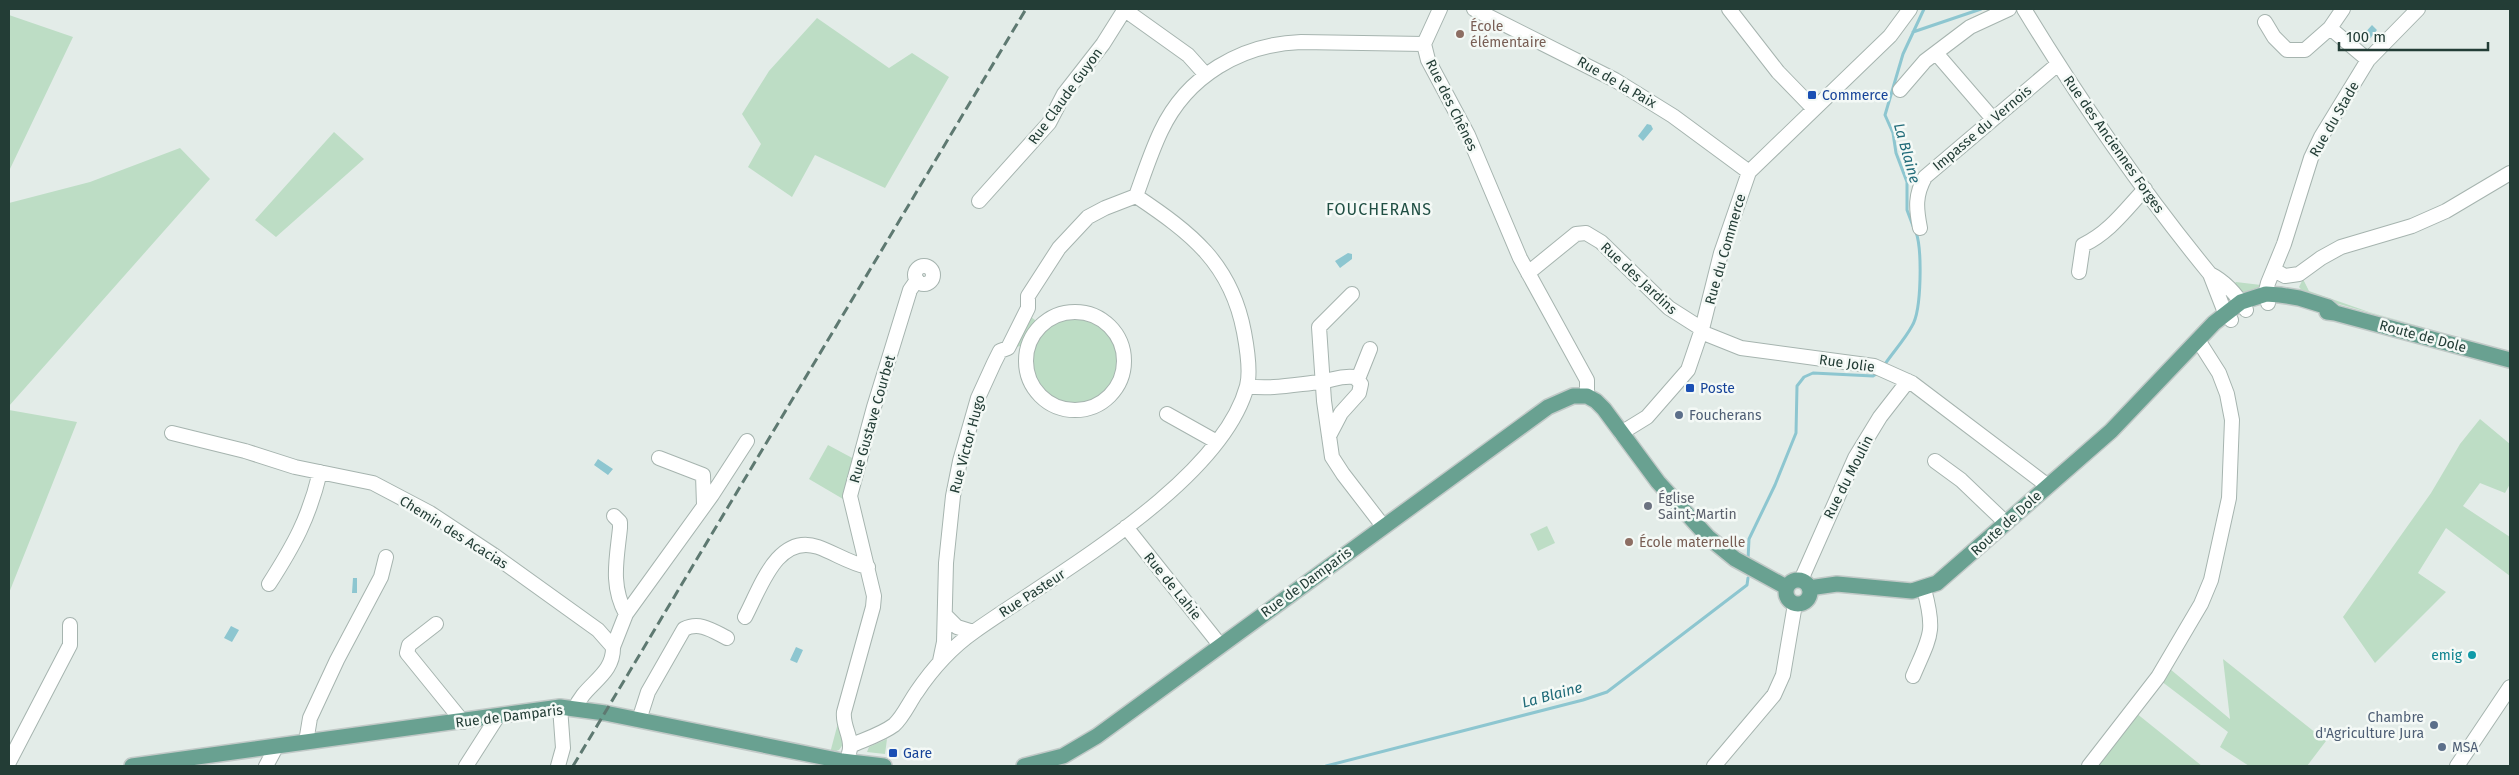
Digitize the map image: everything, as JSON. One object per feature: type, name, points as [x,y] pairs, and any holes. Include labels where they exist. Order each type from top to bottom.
[{"type":"main road","name":"Route de Dole","points":[[1805,584],[1837,584],[1899,592],[1924,589],[1937,583],[2111,431],[2228,316],[2244,306],[2267,299],[2336,312],[2510,360]]},
{"type":"main road","name":"Rue de Damparis","points":[[1024,766],[1048,761],[1076,749],[1548,407],[1573,396],[1587,396]]},
{"type":"main road","points":[[1587,396],[1604,409],[1658,482],[1708,537],[1735,559],[1786,587]]},
{"type":"main road","points":[[1791,582],[1805,584],[1807,600],[1795,604],[1787,599],[1786,587],[1791,582]]},
{"type":"main road","name":"Rue de Damparis","points":[[132,766],[568,708],[639,720],[840,764],[884,766]]},
{"type":"street","points":[[1125,9],[1188,56],[1206,74]]},
{"type":"street","name":"Rue Claude Guyon","points":[[979,201],[1049,123],[1064,94],[1103,44],[1125,9]]},
{"type":"street","points":[[1424,44],[1440,9]]},
{"type":"street","name":"Rue de la Paix","points":[[1474,9],[1615,80],[1673,116],[1749,172]]},
{"type":"street","points":[[1729,9],[1778,72],[1813,108]]},
{"type":"street","name":"Rue du Commerce","points":[[1621,433],[1647,417],[1685,377],[1702,330],[1721,253],[1749,172],[1813,108],[1890,36],[1910,9]]},
{"type":"street","points":[[1900,90],[1925,62],[1970,27],[2009,9]]},
{"type":"street","name":"Rue des Anciennes Forges","points":[[2024,9],[2058,64],[2145,189],[2210,274],[2228,316]]},
{"type":"street","points":[[2265,22],[2274,37],[2287,50],[2305,50],[2330,28],[2343,9]]},
{"type":"street","name":"Rue du Stade","points":[[2267,299],[2268,283],[2311,158],[2321,137],[2368,60],[2418,9]]},
{"type":"street","points":[[2330,28],[2368,60]]},
{"type":"street","name":"Rue des Chênes","points":[[1136,196],[1167,120],[1184,96],[1206,74],[1242,54],[1283,43],[1424,44],[1428,60],[1468,135],[1528,273],[1587,380],[1587,396]]},
{"type":"street","points":[[1936,53],[1993,119]]},
{"type":"street","name":"Impasse du Vernois","points":[[1920,228],[1916,207],[1918,190],[1925,177],[2058,64]]},
{"type":"street","points":[[2274,270],[2285,276],[2299,274],[2329,253],[2425,221],[2446,211],[2510,173]]},
{"type":"street","points":[[2079,272],[2083,245],[2099,237],[2119,220],[2145,189]]},
{"type":"street","name":"Rue Victor Hugo","points":[[940,661],[945,615],[948,529],[960,461],[978,398],[1000,351],[1008,348],[1028,308],[1028,296],[1043,271],[1073,230],[1088,217],[1136,196]]},
{"type":"street","name":"Rue Pasteur","points":[[852,745],[895,724],[940,661],[973,632],[1067,570],[1126,527],[1189,472],[1218,442],[1234,418],[1247,386],[1245,339],[1242,323],[1225,277],[1200,244],[1183,228],[1136,196]]},
{"type":"street","name":"Rue des Jardins","points":[[1528,273],[1576,234],[1586,234],[1601,242],[1669,308],[1702,330]]},
{"type":"street","name":"Rue des Anciennes Forges","points":[[2210,274],[2219,279],[2244,306]]},
{"type":"street","name":"Rue Gustave Courbet","points":[[852,745],[843,719],[873,607],[873,584],[850,496],[874,407],[910,290],[917,280]]},
{"type":"street","points":[[1352,294],[1319,327],[1322,382],[1332,457],[1382,526]]},
{"type":"street","points":[[1028,308],[1038,315],[1054,317]]},
{"type":"street","points":[[1008,348],[1018,356],[1026,368],[1033,386],[1040,395],[1050,403],[1067,409],[1079,410],[1096,405],[1111,394],[1118,385],[1123,371],[1124,357],[1118,336],[1108,325],[1096,317],[1085,313],[1072,312],[1054,317],[1042,325],[1033,336],[1028,348],[1026,368]]},
{"type":"street","name":"Rue Jolie","points":[[1702,330],[1741,348],[1874,366],[1908,381],[2029,469],[2048,486]]},
{"type":"street","points":[[2089,766],[2158,678],[2201,604],[2211,580],[2229,498],[2232,420],[2224,383],[2201,343]]},
{"type":"street","points":[[1358,379],[1370,349]]},
{"type":"street","points":[[1247,386],[1272,387],[1322,382],[1343,376],[1358,379],[1361,384],[1359,394],[1340,414],[1329,436]]},
{"type":"street","name":"Rue du Moulin","points":[[1805,584],[1855,458],[1880,417],[1908,381]]},
{"type":"street","points":[[1167,414],[1218,442]]},
{"type":"street","name":"Chemin des Acacias","points":[[172,433],[320,472],[373,483],[430,513],[495,556],[585,621],[613,647]]},
{"type":"street","points":[[558,766],[563,748],[568,708],[605,673],[612,662],[613,647],[626,614],[704,506],[747,441]]},
{"type":"street","points":[[659,458],[703,475],[704,506]]},
{"type":"street","points":[[1935,461],[1961,480],[2006,523]]},
{"type":"street","points":[[269,584],[298,537],[312,503],[320,472]]},
{"type":"street","points":[[614,516],[620,522],[620,528],[614,570],[626,614]]},
{"type":"street","name":"Rue de Lahie","points":[[1126,527],[1220,645]]},
{"type":"street","points":[[745,617],[773,565],[786,549],[801,544],[817,546],[868,568]]},
{"type":"street","points":[[306,742],[310,718],[337,660],[382,577],[386,557]]},
{"type":"street","points":[[1912,676],[1931,634],[1932,617],[1924,589]]},
{"type":"street","points":[[1714,766],[1774,695],[1783,676],[1795,604]]},
{"type":"street","points":[[945,615],[957,627],[973,632]]},
{"type":"street","points":[[436,624],[409,645],[407,653],[463,722]]},
{"type":"street","points":[[9,762],[70,645],[70,625]]},
{"type":"street","points":[[639,720],[648,692],[684,629],[704,626],[727,638]]},
{"type":"street","points":[[2457,766],[2510,687]]},
{"type":"street","points":[[466,766],[498,716]]},
{"type":"street","points":[[840,764],[848,756],[852,745]]},
{"type":"street","points":[[266,766],[275,746]]},
{"type":"green space","points":[[9,15],[73,37],[9,171]]},
{"type":"green space","points":[[817,18],[889,68],[912,53],[949,77],[885,188],[815,155],[792,197],[748,167],[761,144],[742,114],[769,71]]},
{"type":"green space","points":[[334,132],[364,159],[276,237],[255,220]]},
{"type":"green space","points":[[180,148],[210,179],[9,406],[9,203],[90,182]]},
{"type":"green space","points":[[2303,279],[2309,291],[2369,312],[2458,337],[2306,295],[2299,287]]},
{"type":"green space","points":[[2236,282],[2261,285],[2254,294],[2241,293],[2232,286]]},
{"type":"green space","points":[[1075,316],[1092,319],[1107,329],[1117,344],[1120,361],[1117,378],[1107,393],[1092,403],[1075,406],[1058,403],[1043,393],[1033,378],[1030,361],[1033,344],[1043,329],[1058,319]]},
{"type":"green space","points":[[1031,317],[1035,320],[1035,326],[1025,345],[1016,347]]},
{"type":"green space","points":[[9,410],[77,422],[9,593]]},
{"type":"green space","points":[[2480,419],[2510,444],[2510,484],[2505,493],[2480,483],[2463,506],[2510,537],[2510,576],[2446,528],[2418,573],[2446,592],[2375,663],[2343,617],[2431,493],[2460,444]]},
{"type":"green space","points":[[828,445],[856,460],[843,499],[809,479]]},
{"type":"green space","points":[[1547,526],[1555,543],[1538,551],[1530,534]]},
{"type":"green space","points":[[2223,659],[2326,741],[2307,766],[2249,766],[2220,747],[2228,732],[2161,681],[2170,669],[2230,719]]},
{"type":"green space","points":[[2136,713],[2202,766],[2092,766]]},
{"type":"green space","points":[[838,723],[844,743],[839,750],[830,753]]},
{"type":"green space","points":[[887,739],[885,754],[867,752],[869,747]]},
{"type":"water","points":[[2372,25],[2377,30],[2368,41],[2364,40],[2362,36]]},
{"type":"water","points":[[1647,124],[1651,125],[1653,129],[1643,141],[1638,136]]},
{"type":"water","points":[[1348,253],[1352,254],[1352,259],[1340,268],[1335,261]]},
{"type":"water","points":[[598,459],[613,469],[608,475],[594,465]]},
{"type":"water","points":[[353,578],[357,578],[357,593],[352,593]]},
{"type":"water","points":[[231,626],[239,630],[232,642],[224,638]]},
{"type":"water","points":[[796,647],[803,650],[797,663],[790,660]]},
{"type":"waterway","name":"La Blaine","points":[[1913,226],[1907,210],[1907,182],[1896,153],[1893,133],[1885,115],[1903,54],[1924,9]]},
{"type":"waterway","name":"La Blaine","points":[[1913,32],[1981,9]]},
{"type":"waterway","name":"La Blaine","points":[[1885,364],[1912,326],[1918,307],[1920,279],[1916,232]]},
{"type":"waterway","name":"La Blaine","points":[[1748,560],[1749,539],[1775,485],[1796,433],[1797,386],[1804,377],[1813,373],[1873,376],[1878,373]]},
{"type":"waterway","name":"La Blaine","points":[[1326,766],[1583,700],[1607,692],[1747,585],[1748,578]]},
{"type":"railway","points":[[573,766],[1026,9]]},
{"type":"place","name":"École élémentaire","points":[[1460,34]]},
{"type":"place","name":"Commerce","points":[[1812,95]]},
{"type":"place","name":"Poste","points":[[1690,388]]},
{"type":"place","name":"Foucherans","points":[[1679,415]]},
{"type":"place","name":"Église Saint-Martin","points":[[1648,506]]},
{"type":"place","name":"École maternelle","points":[[1629,542]]},
{"type":"place","name":"emig","points":[[2472,655]]},
{"type":"place","name":"Chambre d'Agriculture Jura","points":[[2434,725]]},
{"type":"place","name":"MSA","points":[[2442,747]]},
{"type":"place","name":"Gare","points":[[893,753]]},
{"type":"district","name":"FOUCHERANS","points":[[1379,209]]}]
